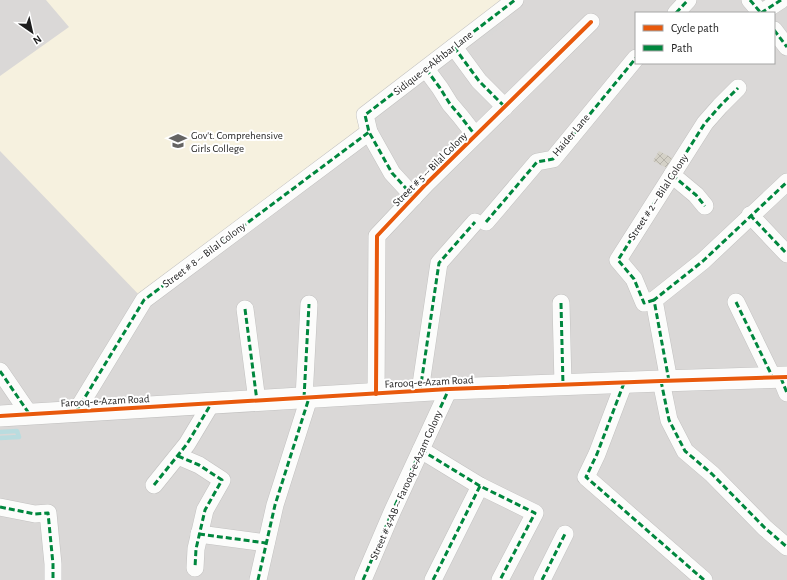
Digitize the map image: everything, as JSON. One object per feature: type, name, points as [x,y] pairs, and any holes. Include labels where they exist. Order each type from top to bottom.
[{"type":"street","name":"Sidique-e-Akhbar Lane","points":[[369,132],[364,115],[515,0]]},
{"type":"street","points":[[677,12],[688,0]]},
{"type":"street","points":[[750,0],[760,12]]},
{"type":"street","points":[[763,12],[781,0]]},
{"type":"street","name":"Street # 5 -- Bilal Colony","points":[[376,394],[377,236],[504,107],[591,22]]},
{"type":"street","points":[[775,31],[787,47]]},
{"type":"street","points":[[454,47],[479,81],[504,107]]},
{"type":"street","name":"Haider Lane","points":[[420,391],[439,263],[537,162],[553,159],[635,59]]},
{"type":"street","points":[[426,69],[450,104],[476,135]]},
{"type":"street","name":"Street # 2 -- Bilal Colony","points":[[654,300],[644,303],[634,279],[618,260],[705,123],[738,88]]},
{"type":"street","points":[[369,132],[392,173],[414,197]]},
{"type":"street","name":"Street # 8 -- Bilal Colony","points":[[76,412],[144,300],[369,132]]},
{"type":"street","points":[[672,175],[696,195],[705,206]]},
{"type":"street","points":[[787,182],[750,215],[703,261],[654,300],[669,420],[685,451],[712,474],[765,528],[787,547]]},
{"type":"street","points":[[750,215],[787,254]]},
{"type":"street","points":[[736,302],[782,382]]},
{"type":"street","points":[[258,580],[275,505],[307,398],[309,304]]},
{"type":"street","points":[[561,304],[563,385]]},
{"type":"street","points":[[245,309],[257,401]]},
{"type":"street","points":[[0,371],[30,415]]},
{"type":"street","name":"Farooq-e-Azam Road","points":[[0,416],[420,391],[665,381],[782,382]]},
{"type":"street","points":[[624,383],[597,454],[586,476],[704,580]]},
{"type":"street","name":"Street # 4-AB -- Farooq-e-Azam Colony","points":[[363,580],[449,390]]},
{"type":"street","points":[[154,485],[187,444],[211,404]]},
{"type":"street","points":[[421,450],[480,486],[535,513],[500,580]]},
{"type":"street","points":[[178,456],[199,465],[222,480],[205,510],[196,549],[196,568]]},
{"type":"street","points":[[433,580],[480,486]]},
{"type":"street","points":[[0,507],[35,514],[48,514],[53,564],[53,580]]},
{"type":"street","points":[[199,534],[266,543]]},
{"type":"street","points":[[542,580],[565,534]]},
{"type":"shaded area","points":[[0,0],[787,0],[787,580],[0,580]]},
{"type":"shaded area","name":"Gov't. Comprehensive Girls College","points":[[46,0],[510,0],[365,115],[369,132],[144,300],[0,151],[0,76],[69,27]]},
{"type":"shaded area","points":[[501,18],[505,25],[484,40],[480,32]]},
{"type":"shaded area","points":[[659,151],[674,159],[669,169],[653,161]]},
{"type":"waterway","points":[[0,432],[17,431],[19,437],[0,438]]},
{"type":"marked path","points":[[414,197],[392,173],[369,132],[365,115],[515,0]]},
{"type":"marked path","points":[[677,12],[688,0]]},
{"type":"marked path","points":[[750,0],[760,12]]},
{"type":"marked path","points":[[763,12],[781,0]]},
{"type":"marked path","points":[[775,31],[787,47]]},
{"type":"marked path","points":[[454,47],[479,81],[505,107]]},
{"type":"marked path","points":[[486,222],[537,162],[553,159],[635,59]]},
{"type":"marked path","points":[[426,69],[450,104],[475,135]]},
{"type":"marked path","points":[[654,300],[644,303],[634,279],[618,260],[705,123],[738,88]]},
{"type":"marked path","points":[[76,412],[144,300],[369,132]]},
{"type":"marked path","points":[[672,175],[696,195],[705,206]]},
{"type":"marked path","points":[[669,381],[654,300],[703,261],[787,182]]},
{"type":"marked path","points":[[750,215],[787,254]]},
{"type":"marked path","points":[[420,391],[439,263],[475,222]]},
{"type":"marked path","points":[[736,302],[773,378]]},
{"type":"marked path","points":[[561,303],[563,385]]},
{"type":"marked path","points":[[304,398],[309,304]]},
{"type":"marked path","points":[[245,309],[257,401]]},
{"type":"marked path","points":[[0,371],[30,415]]},
{"type":"marked path","points":[[781,378],[787,393]]},
{"type":"marked path","points":[[661,381],[669,420],[685,451],[712,474],[765,528],[787,547]]},
{"type":"marked path","points":[[624,383],[597,454],[586,477],[704,580]]},
{"type":"marked path","points":[[363,580],[393,510],[449,389]]},
{"type":"marked path","points":[[258,580],[275,505],[309,398]]},
{"type":"marked path","points":[[154,485],[187,444],[211,404]]},
{"type":"marked path","points":[[421,450],[480,486],[535,513],[500,580]]},
{"type":"marked path","points":[[178,456],[199,465],[222,480],[205,510],[196,549],[195,568]]},
{"type":"marked path","points":[[433,580],[480,486]]},
{"type":"marked path","points":[[0,507],[35,514],[48,513],[53,580]]},
{"type":"marked path","points":[[199,534],[266,543]]},
{"type":"marked path","points":[[542,580],[565,534]]},
{"type":"cycle path","points":[[376,394],[377,236],[426,184],[591,22]]},
{"type":"cycle path","points":[[0,416],[449,389],[787,377]]},
{"type":"place","name":"Gov't. Comprehensive Girls College","points":[[178,141]]}]
